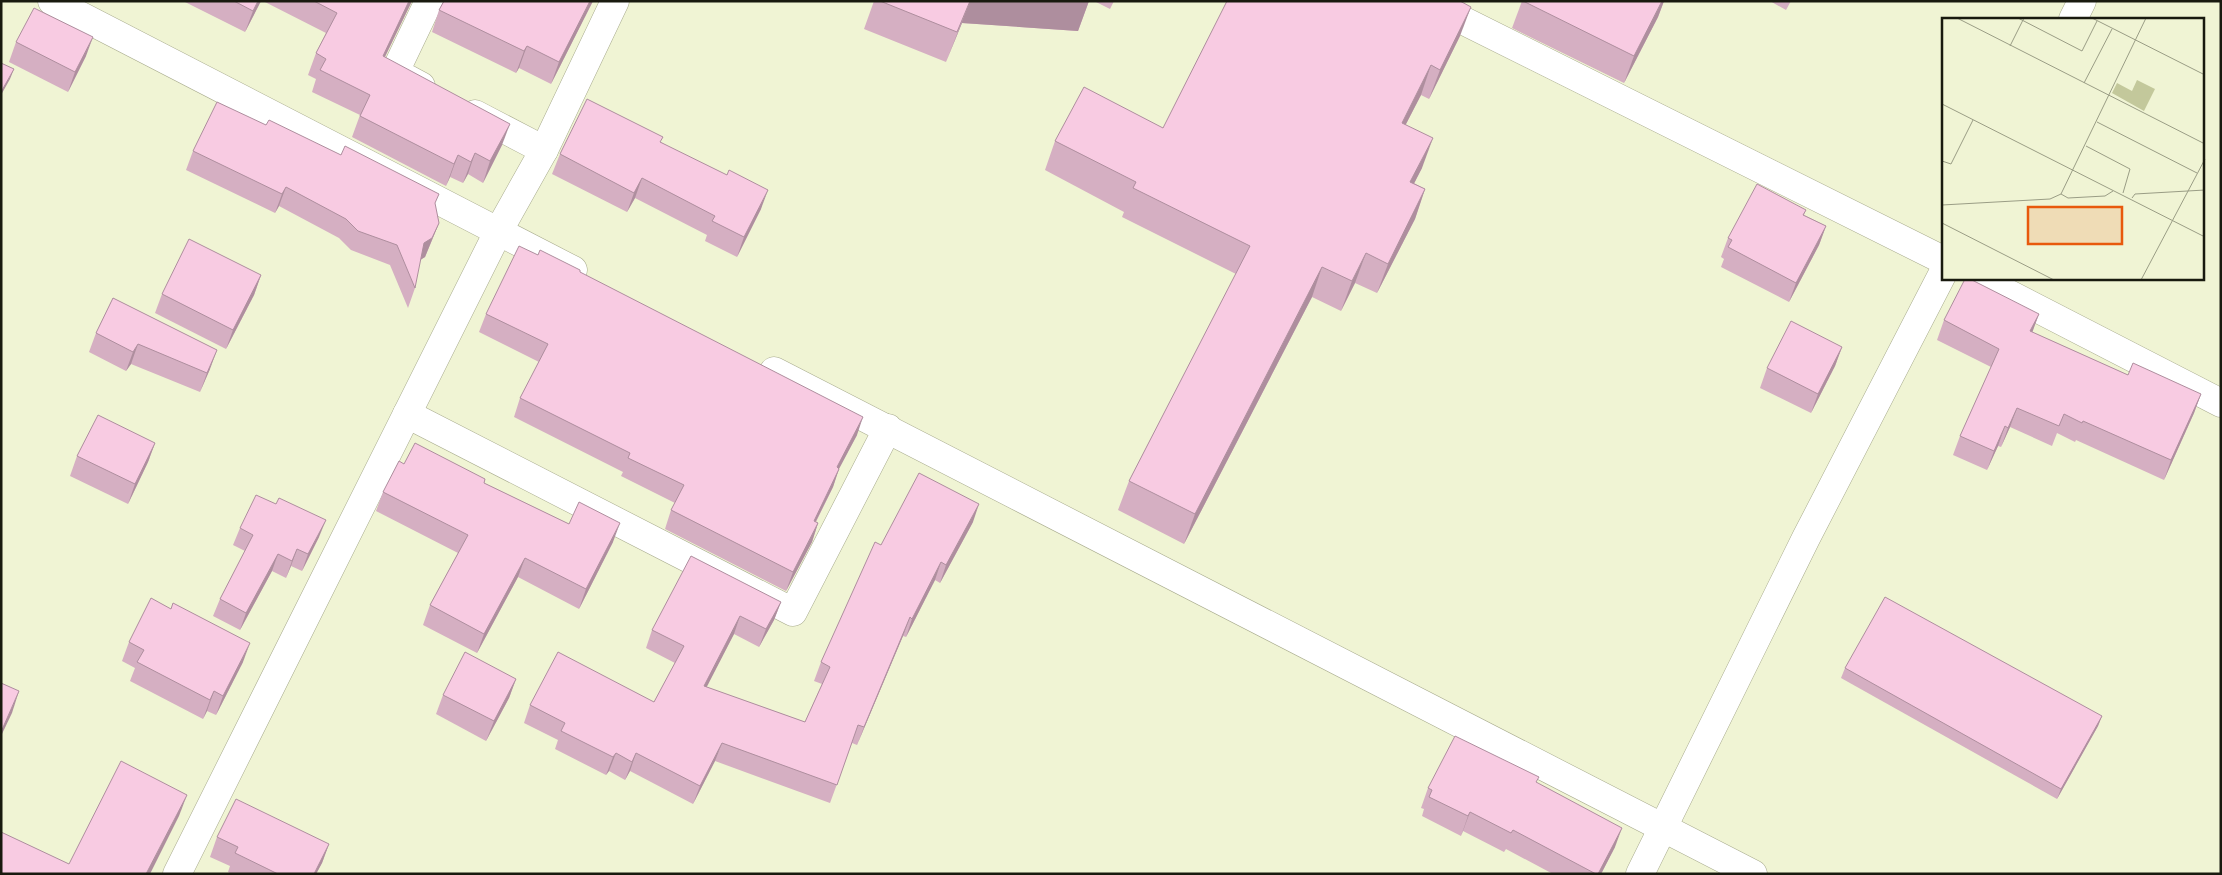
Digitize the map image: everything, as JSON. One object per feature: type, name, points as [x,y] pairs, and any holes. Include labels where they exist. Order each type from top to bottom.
[{"type":"street","points":[[52,1],[595,281]]},
{"type":"street","points":[[429,1],[395,72],[544,150]]},
{"type":"street","points":[[176,874],[498,232],[544,150],[615,1]]},
{"type":"street","points":[[1424,1],[1942,260]]},
{"type":"street","points":[[2074,18],[2082,1]]},
{"type":"street","points":[[1640,874],[1806,538],[1942,276]]},
{"type":"street","points":[[1982,280],[2221,403]]},
{"type":"street","points":[[755,361],[1752,874]]},
{"type":"street","points":[[407,414],[793,612],[888,428]]},
{"type":"building","points":[[234,1],[258,1],[253,11]]},
{"type":"building","points":[[314,1],[409,1],[383,56],[510,124],[490,161],[475,153],[471,162],[458,155],[454,164],[360,116],[370,95],[320,70],[326,59],[316,53],[337,13]]},
{"type":"building","points":[[444,1],[590,1],[559,62],[527,46],[524,51],[439,10]]},
{"type":"building","points":[[880,1],[970,1],[957,32]]},
{"type":"building","points":[[1227,1],[1460,1],[1471,7],[1440,70],[1431,65],[1402,123],[1433,138],[1410,182],[1425,189],[1388,264],[1366,253],[1352,281],[1322,267],[1195,514],[1129,481],[1250,246],[1133,188],[1136,182],[1055,141],[1084,87],[1163,128]]},
{"type":"building","points":[[1523,1],[1662,1],[1634,56]]},
{"type":"building","points":[[34,8],[93,37],[75,72],[16,42]]},
{"type":"building","points":[[1,63],[14,69],[1,92]]},
{"type":"building","points":[[587,99],[663,137],[660,142],[727,175],[729,170],[768,190],[744,237],[712,221],[715,216],[642,178],[634,193],[560,154]]},
{"type":"building","points":[[217,102],[266,125],[269,120],[341,155],[345,146],[439,194],[435,203],[439,223],[432,238],[424,243],[415,288],[397,245],[358,231],[346,219],[286,187],[282,194],[193,151]]},
{"type":"building","points":[[1757,184],[1806,210],[1803,215],[1826,226],[1796,283],[1728,247],[1732,240],[1728,238]]},
{"type":"building","points":[[189,239],[261,275],[233,330],[162,294]]},
{"type":"building","points":[[519,246],[538,255],[540,250],[863,417],[837,467],[839,469],[814,521],[818,523],[793,572],[671,510],[684,485],[628,458],[630,453],[520,398],[548,344],[486,314]]},
{"type":"building","points":[[1964,280],[1972,280],[2039,314],[2030,331],[2128,375],[2133,363],[2201,394],[2171,460],[2064,414],[2059,426],[2017,408],[2008,428],[2005,426],[1994,451],[1960,436],[1999,349],[1944,320]]},
{"type":"building","points":[[113,298],[217,350],[207,373],[138,344],[133,352],[96,333]]},
{"type":"building","points":[[1791,321],[1842,347],[1818,394],[1767,368]]},
{"type":"building","points":[[98,415],[155,443],[135,484],[77,456]]},
{"type":"building","points":[[415,443],[485,479],[484,483],[569,524],[579,502],[620,523],[586,589],[525,558],[484,634],[430,605],[468,535],[383,492],[399,461],[404,464]]},
{"type":"building","points":[[919,473],[979,504],[946,565],[941,562],[912,619],[910,617],[864,727],[858,725],[837,785],[722,743],[700,786],[636,753],[632,762],[616,753],[613,757],[561,731],[565,723],[530,705],[558,652],[654,702],[684,646],[652,630],[691,556],[781,602],[766,629],[740,616],[704,686],[805,722],[830,667],[821,662],[875,542],[881,545]]},
{"type":"building","points":[[256,495],[276,504],[279,498],[326,520],[308,554],[297,549],[292,561],[278,554],[246,613],[220,599],[253,535],[240,528]]},
{"type":"building","points":[[1885,597],[2102,716],[2061,789],[1845,668]]},
{"type":"building","points":[[151,598],[171,609],[173,603],[250,643],[223,696],[214,691],[210,700],[137,662],[144,650],[129,642]]},
{"type":"building","points":[[465,652],[516,679],[494,721],[443,695]]},
{"type":"building","points":[[1,683],[19,691],[1,732]]},
{"type":"building","points":[[1455,736],[1539,777],[1536,782],[1622,828],[1598,874],[1513,830],[1511,833],[1470,812],[1468,816],[1429,797],[1432,790],[1428,788]]},
{"type":"building","points":[[121,761],[187,795],[146,874],[1,874],[1,832],[69,864]]},
{"type":"building","points":[[236,799],[329,844],[314,874],[278,874],[235,853],[238,847],[217,837]]}]
